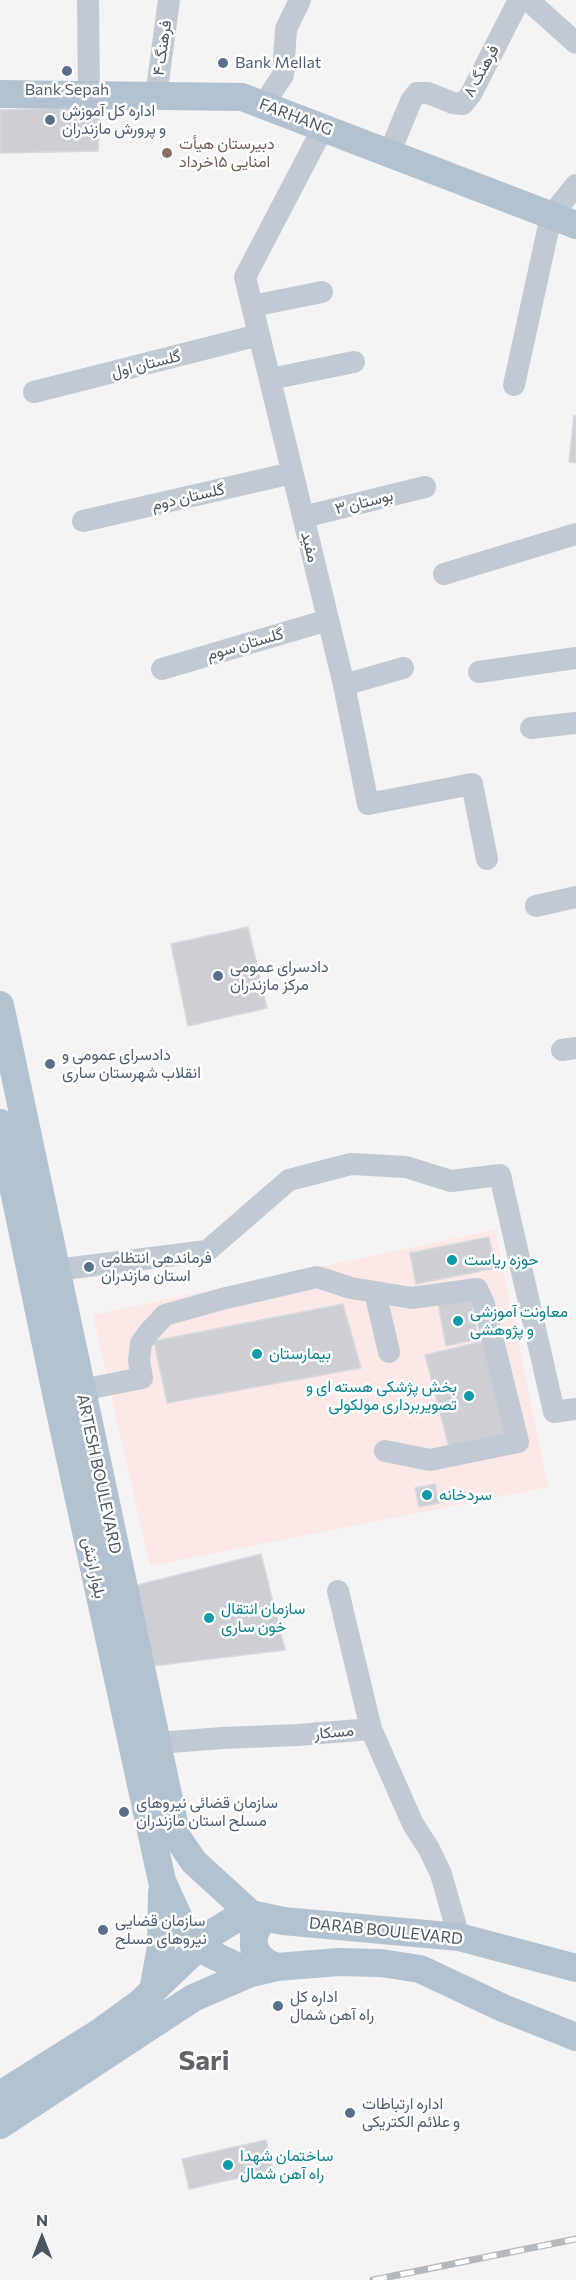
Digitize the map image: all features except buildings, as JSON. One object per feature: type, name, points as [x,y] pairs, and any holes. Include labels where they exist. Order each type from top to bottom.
[{"type":"main road","name":"FARHANG","points":[[0,94],[242,97],[564,221]]},
{"type":"main road","points":[[0,1005],[44,1273]]},
{"type":"main road","name":"بلوار ارتش","points":[[0,1122],[44,1273],[162,1881],[178,1918],[198,1948]]},
{"type":"main road","name":"ARTESH BOULEVARD","points":[[69,1393],[157,1743],[177,1837],[194,1862],[258,1916]]},
{"type":"main road","points":[[153,1991],[161,1947],[162,1881]]},
{"type":"main road","points":[[0,2095],[100,2032],[153,1991],[214,1932],[232,1921],[258,1916],[254,1947],[267,1964],[264,1970],[193,1998],[0,2125]]},
{"type":"main road","name":"DARAB BOULEVARD","points":[[258,1916],[459,1937],[576,1968]]},
{"type":"main road","points":[[429,1933],[509,1969],[576,1986]]},
{"type":"main road","points":[[198,1948],[264,1970]]},
{"type":"main road","name":"DARAB BOULEVARD","points":[[264,1970],[338,1962],[381,1963],[420,1969],[503,2008],[576,2037]]},
{"type":"main road","points":[[420,1969],[466,1981],[576,2021]]},
{"type":"street","points":[[88,0],[89,95]]},
{"type":"street","name":"فرهنگ ۴","points":[[156,96],[169,0]]},
{"type":"street","points":[[264,104],[283,75],[286,29],[300,0]]},
{"type":"street","name":"فرهنگ ۸","points":[[389,154],[411,101],[417,93],[428,93],[453,103],[463,104],[471,93],[519,0]]},
{"type":"street","points":[[528,0],[576,44]]},
{"type":"street","name":"مفید","points":[[323,128],[245,277],[344,686],[368,804],[472,784],[487,859]]},
{"type":"street","points":[[514,385],[576,185]]},
{"type":"street","points":[[252,306],[322,292]]},
{"type":"street","name":"گلستان اول","points":[[34,392],[259,335]]},
{"type":"street","points":[[270,379],[354,362]]},
{"type":"street","name":"گلستان دوم","points":[[83,521],[292,473]]},
{"type":"street","name":"بوستان ۳","points":[[303,518],[425,487]]},
{"type":"street","points":[[444,574],[576,534]]},
{"type":"street","name":"گلستان سوم","points":[[162,669],[328,620]]},
{"type":"street","points":[[479,672],[576,658]]},
{"type":"street","points":[[344,686],[403,668]]},
{"type":"street","points":[[531,728],[576,723]]},
{"type":"street","points":[[536,906],[576,897]]},
{"type":"street","points":[[44,1273],[207,1251],[289,1180],[351,1164],[406,1167],[451,1180],[500,1175],[554,1412],[576,1409]]},
{"type":"street","points":[[69,1393],[142,1378],[139,1360],[141,1343],[165,1315],[222,1299],[317,1277],[351,1288],[412,1298],[477,1289],[484,1304],[518,1442],[430,1460],[385,1451]]},
{"type":"street","points":[[375,1292],[389,1352]]},
{"type":"street","name":"مسکار","points":[[157,1743],[371,1729],[338,1592]]},
{"type":"street","points":[[371,1729],[413,1824],[429,1848],[441,1874],[459,1937]]},
{"type":"shaded area","points":[[495,1230],[548,1487],[150,1566],[93,1315]]},
{"type":"railway","points":[[373,2280],[576,2239]]},
{"type":"place","name":"Bank Mellat","points":[[223,63]]},
{"type":"place","name":"Bank Sepah","points":[[67,71]]},
{"type":"place","name":"اداره کل آموزش و پرورش مازندران","points":[[50,120]]},
{"type":"place","name":"دبیرستان هیأت امنایی ۱۵خرداد","points":[[167,153]]},
{"type":"place","name":"دادسرای عمومی مرکز مازندران","points":[[218,976]]},
{"type":"place","name":"دادسرای عمومی و انقلاب شهرستان ساری","points":[[50,1064]]},
{"type":"place","name":"حوزه ریاست","points":[[452,1260]]},
{"type":"place","name":"فرماندهی انتظامی استان مازندران","points":[[89,1267]]},
{"type":"place","name":"معاونت آموزشی و پژوهشی","points":[[458,1321]]},
{"type":"place","name":"بیمارستان","points":[[257,1354]]},
{"type":"place","name":"بخش پژشکی هسته ای و تصویربرداری مولکولی","points":[[469,1396]]},
{"type":"place","name":"سردخانه","points":[[427,1495]]},
{"type":"place","name":"سازمان انتقال خون ساری","points":[[209,1618]]},
{"type":"place","name":"سازمان قضائی نیروهای مسلح استان مازندران","points":[[124,1812]]},
{"type":"place","name":"سازمان قضایی نیروهای مسلح","points":[[103,1930]]},
{"type":"place","name":"اداره کل راه آهن شمال","points":[[278,2006]]},
{"type":"place","name":"اداره ارتباطات و علائم الکتریکی","points":[[350,2113]]},
{"type":"place","name":"ساختمان شهدا راه آهن شمال","points":[[228,2165]]},
{"type":"district","name":"Sari","points":[[204,2061]]}]
